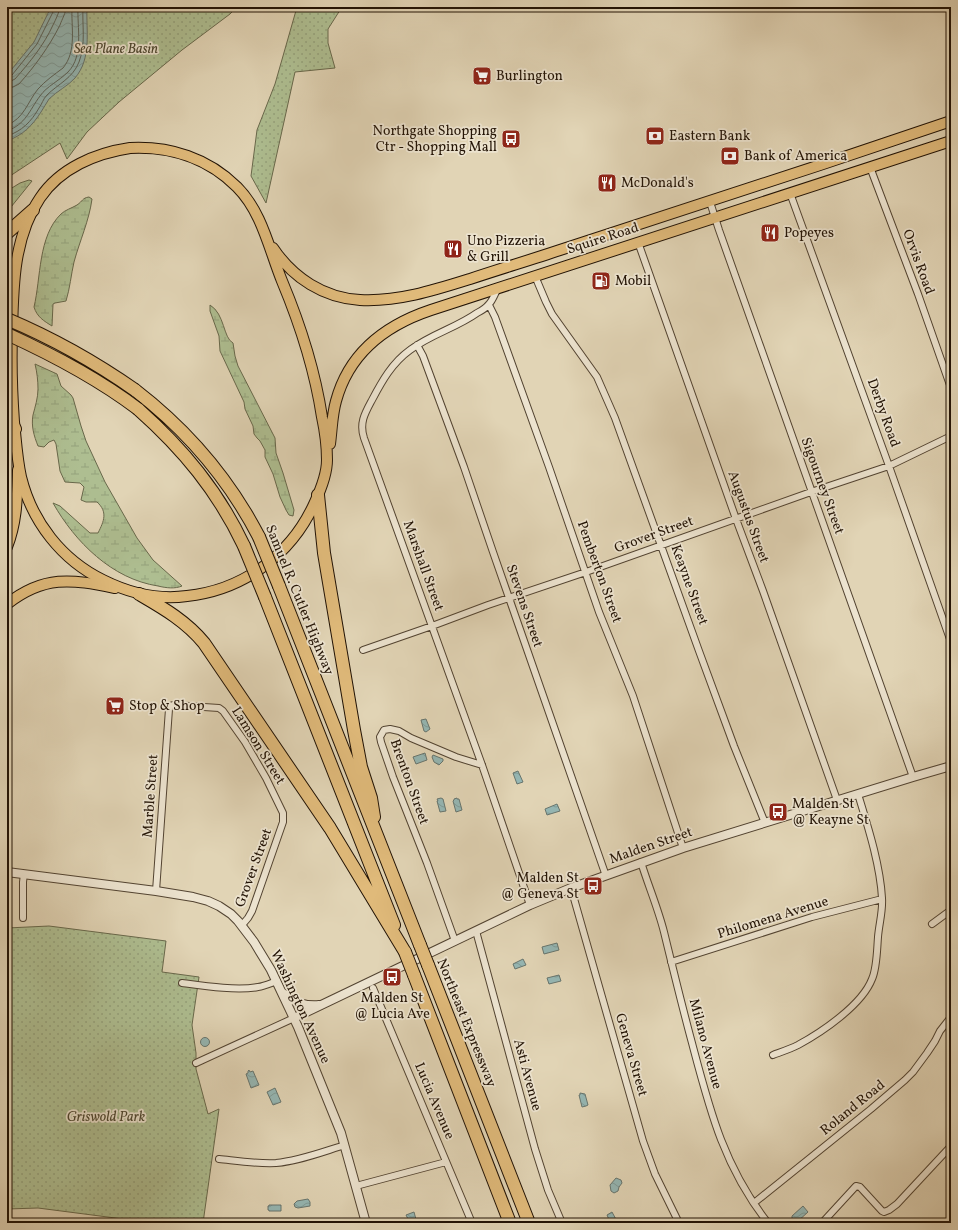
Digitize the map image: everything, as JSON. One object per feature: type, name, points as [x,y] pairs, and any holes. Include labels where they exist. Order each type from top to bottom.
[{"type":"highway","points":[[7,233],[33,210]]},
{"type":"highway","name":"Samuel R. Cutler Highway","points":[[7,319],[46,337],[87,359],[106,370],[150,401],[176,425],[207,458],[234,494],[259,537],[376,834]]},
{"type":"highway","points":[[7,334],[50,354],[90,376],[110,388],[138,409],[167,435],[197,469],[226,512],[244,546],[265,597],[510,1223]]},
{"type":"highway","points":[[7,414],[15,429]]},
{"type":"highway","points":[[318,495],[323,547],[353,725],[362,767],[371,798],[376,834]]},
{"type":"highway","points":[[136,592],[178,618],[194,632],[204,644],[330,828],[405,952]]},
{"type":"highway","name":"Northeast Expressway","points":[[376,834],[529,1223]]},
{"type":"main road","name":"Squire Road","points":[[263,228],[272,246],[293,272],[324,292],[354,300],[376,300],[414,296],[710,202],[951,121]]},
{"type":"main road","name":"Squire Road","points":[[328,463],[332,417],[337,396],[351,368],[367,348],[378,338],[390,329],[410,318],[951,140]]},
{"type":"main road","points":[[7,604],[17,596],[34,588],[52,582],[63,581],[87,582],[136,592],[168,597],[191,596],[218,590],[247,578],[269,563],[288,545],[305,522],[324,480],[328,463],[321,408],[312,370],[293,309],[263,228],[247,199],[218,171],[203,162],[186,155],[151,148],[119,150],[97,156],[76,165],[46,191],[33,210],[20,243],[14,281],[12,370],[15,429],[18,460],[29,502],[40,522],[69,558],[87,572],[109,583],[136,592]]},
{"type":"main road","points":[[7,546],[12,534],[16,517],[18,460]]},
{"type":"street","name":"Orvis Road","points":[[870,167],[918,294],[951,388]]},
{"type":"street","name":"Derby Road","points":[[790,193],[951,642]]},
{"type":"street","name":"Sigourney Street","points":[[710,202],[811,492],[913,777]]},
{"type":"street","name":"Augustus Street","points":[[638,242],[837,800]]},
{"type":"street","name":"Keayne Street","points":[[536,276],[552,314],[593,370],[604,391],[662,545],[729,731],[765,823]]},
{"type":"street","name":"Marshall Street","points":[[498,288],[489,305],[483,310],[417,345],[396,362],[365,412],[362,420],[362,429],[482,765],[530,905]]},
{"type":"street","name":"Pemberton Street","points":[[489,305],[495,317],[549,467],[599,612],[637,709],[683,848]]},
{"type":"street","name":"Stevens Street","points":[[417,345],[423,356],[464,467],[606,876]]},
{"type":"street","name":"Grover Street","points":[[363,650],[811,492],[889,466],[951,436]]},
{"type":"street","name":"Lamson Street","points":[[174,705],[215,707],[223,711],[245,742],[266,778],[284,816]]},
{"type":"street","name":"Marble Street","points":[[156,891],[168,711],[170,706],[174,705]]},
{"type":"street","name":"Brenton Street","points":[[455,940],[427,863],[393,777],[380,737],[384,730],[396,730],[456,757],[482,765]]},
{"type":"street","name":"Malden Street","points":[[196,1063],[323,1004],[372,985],[455,940],[530,905],[571,888],[683,848],[951,766]]},
{"type":"street","points":[[773,1055],[796,1046],[814,1036],[848,1010],[865,992],[872,978],[877,954],[882,899],[880,880],[871,839],[858,794]]},
{"type":"street","name":"Grover Street","points":[[242,925],[249,917],[252,910],[284,816]]},
{"type":"street","name":"Milano Avenue","points":[[641,862],[663,930],[702,1080],[717,1130],[734,1170],[768,1223]]},
{"type":"street","name":"Washington Avenue","points":[[7,872],[182,895],[208,901],[227,911],[242,925],[277,981],[329,1100],[345,1146],[366,1223]]},
{"type":"street","points":[[23,918],[24,874]]},
{"type":"street","name":"Geneva Street","points":[[571,888],[643,1141],[655,1174],[679,1223]]},
{"type":"street","name":"Philomena Avenue","points":[[671,962],[812,917],[882,899]]},
{"type":"street","points":[[932,924],[951,910]]},
{"type":"street","name":"Asti Avenue","points":[[476,931],[535,1149],[548,1190],[562,1223]]},
{"type":"street","points":[[182,983],[212,987],[251,988],[277,981]]},
{"type":"street","name":"Lucia Avenue","points":[[372,985],[472,1223]]},
{"type":"street","points":[[281,991],[291,999],[301,1003],[313,1005],[323,1004]]},
{"type":"street","name":"Roland Road","points":[[754,1203],[872,1109],[905,1080],[927,1053],[940,1031],[951,1017]]},
{"type":"street","points":[[220,1159],[262,1163],[283,1162],[304,1158],[345,1146]]},
{"type":"street","points":[[822,1223],[857,1186],[861,1188],[881,1211],[886,1212],[897,1204],[951,1146]]},
{"type":"street","points":[[356,1186],[446,1162]]},
{"type":"green space","name":"Sea Plane Basin","points":[[7,7],[237,7],[119,102],[87,132],[67,159],[60,143],[7,178]]},
{"type":"green space","points":[[297,7],[342,7],[328,29],[328,43],[335,68],[295,72],[266,203],[251,176],[257,130],[275,84]]},
{"type":"green space","points":[[29,180],[32,181],[7,212],[7,191],[20,183]]},
{"type":"green space","points":[[89,197],[92,199],[91,207],[74,262],[69,291],[66,301],[53,304],[52,326],[39,316],[34,307],[44,245],[54,223],[61,214],[77,205],[85,198]]},
{"type":"green space","points":[[210,305],[219,314],[227,336],[233,343],[238,366],[275,438],[276,453],[294,510],[293,516],[289,515],[280,497],[273,474],[265,457],[265,450],[254,434],[253,426],[245,409],[244,402],[220,351],[219,336],[210,311]]},
{"type":"green space","points":[[35,364],[57,374],[61,386],[73,398],[86,441],[105,482],[137,538],[153,560],[182,586],[173,588],[161,587],[125,576],[110,567],[84,545],[62,517],[53,503],[60,506],[90,533],[98,533],[103,521],[104,513],[103,509],[97,502],[86,502],[81,500],[84,487],[80,483],[65,482],[60,471],[56,444],[54,440],[49,442],[44,447],[38,446],[32,423],[38,392],[38,380]]},
{"type":"green space","name":"Griswold Park","points":[[49,926],[166,941],[162,972],[199,977],[192,1025],[196,1053],[196,1069],[208,1114],[219,1109],[203,1223],[154,1223],[38,1208],[7,1209],[7,928]]},
{"type":"water","points":[[51,7],[87,7],[87,44],[84,62],[75,78],[49,99],[31,126],[18,136],[7,141],[7,75],[34,42]]},
{"type":"water","points":[[426,719],[430,729],[426,732],[424,731],[421,720]]},
{"type":"water","points":[[425,753],[427,760],[416,764],[413,757]]},
{"type":"water","points":[[433,755],[443,759],[439,765],[434,762],[432,757]]},
{"type":"water","points":[[518,771],[523,782],[517,784],[513,773]]},
{"type":"water","points":[[457,798],[459,799],[462,810],[456,812],[453,801]]},
{"type":"water","points":[[437,799],[443,799],[446,811],[440,812]]},
{"type":"water","points":[[557,804],[560,811],[547,815],[545,809]]},
{"type":"water","points":[[557,943],[559,950],[544,954],[542,947]]},
{"type":"water","points":[[523,959],[526,965],[515,969],[513,964]]},
{"type":"water","points":[[559,975],[561,981],[549,984],[547,978]]},
{"type":"water","points":[[203,1038],[207,1038],[209,1042],[207,1046],[203,1046],[201,1044],[201,1040]]},
{"type":"water","points":[[249,1070],[250,1072],[253,1071],[259,1085],[251,1088],[246,1074]]},
{"type":"water","points":[[275,1088],[281,1102],[273,1105],[267,1092]]},
{"type":"water","points":[[580,1093],[585,1094],[588,1105],[582,1107],[579,1095]]},
{"type":"water","points":[[616,1178],[621,1180],[622,1183],[618,1191],[614,1193],[611,1191],[610,1185]]},
{"type":"water","points":[[308,1199],[310,1206],[295,1207],[294,1204],[297,1201]]},
{"type":"water","points":[[269,1205],[281,1205],[281,1211],[269,1211]]},
{"type":"water","points":[[803,1206],[808,1212],[797,1222],[792,1218],[792,1216]]},
{"type":"water","points":[[414,1212],[417,1223],[410,1223],[406,1215]]},
{"type":"water","points":[[612,1212],[618,1223],[609,1223],[610,1222],[607,1215]]},
{"type":"place","name":"Burlington","points":[[482,76]]},
{"type":"place","name":"Eastern Bank","points":[[655,136]]},
{"type":"place","name":"Northgate Shopping Ctr - Shopping Mall","points":[[511,139]]},
{"type":"place","name":"Bank of America","points":[[730,156]]},
{"type":"place","name":"McDonald's","points":[[607,183]]},
{"type":"place","name":"Popeyes","points":[[770,233]]},
{"type":"place","name":"Uno Pizzeria & Grill","points":[[453,249]]},
{"type":"place","name":"Mobil","points":[[601,281]]},
{"type":"place","name":"Stop & Shop","points":[[115,706]]},
{"type":"place","name":"Malden St @ Keayne St","points":[[778,812]]},
{"type":"place","name":"Malden St @ Geneva St","points":[[593,886]]},
{"type":"place","name":"Malden St @ Lucia Ave","points":[[392,977]]}]
